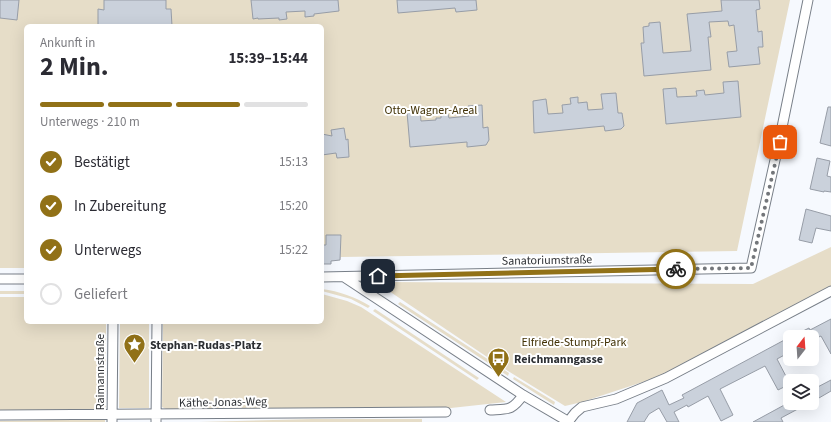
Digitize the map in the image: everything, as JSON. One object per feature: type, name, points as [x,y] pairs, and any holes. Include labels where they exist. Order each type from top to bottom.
[{"type":"street","name":"Sanatoriumstraße","points":[[324,277],[751,268],[780,142],[808,0]]},
{"type":"street","points":[[344,277],[523,395],[569,422],[575,413],[582,407],[616,399],[666,378],[831,291]]},
{"type":"street","points":[[0,279],[24,279]]},
{"type":"street","name":"Raimannstraße","points":[[112,418],[113,324]]},
{"type":"street","points":[[156,418],[157,324]]},
{"type":"street","points":[[490,410],[506,409],[516,406],[523,395]]},
{"type":"street","name":"Käthe-Jonas-Weg","points":[[0,415],[156,418],[446,412]]},
{"type":"green space","name":"Otto-Wagner-Areal","points":[[0,0],[790,0],[737,251],[341,257],[340,260],[331,261],[331,264],[324,264],[324,24],[24,24],[24,268],[0,268]]},
{"type":"green space","name":"Elfriede-Stumpf-Park","points":[[831,247],[831,287],[658,377],[582,402],[565,406],[508,371],[386,289],[383,284],[386,282],[753,284]]},
{"type":"green space","points":[[324,289],[347,295],[370,306],[368,308],[351,299],[324,292]]},
{"type":"green space","points":[[0,291],[24,291],[24,294],[0,294]]},
{"type":"green space","points":[[324,295],[347,301],[361,307],[506,402],[451,408],[170,411],[162,407],[163,324],[324,324]]},
{"type":"green space","points":[[0,297],[24,297],[24,324],[106,324],[106,409],[0,412]]},
{"type":"green space","points":[[400,302],[509,373],[508,376],[398,304]]},
{"type":"green space","points":[[375,309],[479,378],[477,380],[373,311]]},
{"type":"green space","name":"Stephan-Rudas-Platz","points":[[120,324],[149,324],[149,408],[119,408]]},
{"type":"green space","points":[[514,377],[555,402],[554,405],[513,379]]},
{"type":"green space","points":[[105,419],[105,422],[0,422],[0,421]]},
{"type":"green space","points":[[312,419],[422,419],[422,422],[199,422]]},
{"type":"building","points":[[0,0],[19,0],[17,20],[0,18]]},
{"type":"building","points":[[104,0],[166,0],[166,9],[171,9],[172,24],[98,24],[98,9],[104,10]]},
{"type":"building","points":[[251,0],[338,0],[339,11],[314,14],[314,16],[305,17],[305,11],[286,12],[287,19],[253,19]]},
{"type":"building","points":[[397,0],[476,0],[477,10],[456,12],[455,8],[398,13]]},
{"type":"building","points":[[721,0],[759,0],[760,9],[756,10],[758,32],[762,31],[763,47],[758,47],[760,64],[729,67],[727,52],[737,51],[734,25],[729,26],[728,21],[709,22],[711,37],[708,37],[711,70],[644,76],[641,43],[644,43],[643,27],[649,26],[649,23],[660,22],[663,53],[691,51],[687,14],[722,11]]},
{"type":"building","points":[[738,81],[741,117],[666,124],[663,89],[676,88],[677,97],[697,96],[696,91],[704,90],[705,95],[724,93],[723,82]]},
{"type":"building","points":[[616,93],[618,113],[622,113],[624,126],[621,129],[605,131],[604,126],[534,133],[533,101],[546,99],[548,114],[563,113],[562,105],[571,104],[570,98],[578,97],[578,103],[587,102],[588,110],[603,109],[601,94]]},
{"type":"building","points":[[482,105],[483,128],[488,127],[489,140],[486,145],[467,147],[467,142],[410,147],[407,112],[420,111],[421,121],[436,120],[436,118],[441,118],[441,114],[448,114],[449,118],[469,116],[468,106]]},
{"type":"building","points":[[828,107],[831,107],[831,146],[820,143]]},
{"type":"building","points":[[344,128],[346,140],[348,139],[349,157],[337,158],[336,153],[324,155],[324,134],[332,136],[331,130]]},
{"type":"building","points":[[817,158],[830,161],[827,176],[831,177],[831,192],[810,189]]},
{"type":"building","points":[[806,209],[831,216],[831,231],[816,228],[812,243],[799,240]]},
{"type":"building","points":[[326,235],[341,235],[340,260],[331,261],[331,264],[324,264],[324,245],[326,245]]},
{"type":"building","points":[[831,319],[831,354],[821,336],[819,337],[819,330],[810,330]]},
{"type":"building","points":[[783,341],[783,356],[777,359],[785,374],[783,374],[783,388],[778,390],[765,366],[720,389],[733,415],[721,421],[708,396],[688,407],[687,405],[674,412],[679,422],[667,422],[659,408],[649,414],[644,422],[627,422],[637,403],[662,390],[669,405],[684,398],[682,395]]},
{"type":"building","points":[[831,380],[831,391],[819,398],[819,386]]},
{"type":"building","points":[[783,406],[783,410],[796,410],[781,418],[783,422],[753,422]]},
{"type":"way so far","points":[[676,269],[751,268],[780,142]]},
{"type":"place","name":"Stephan-Rudas-Platz","points":[[134,364]]},
{"type":"place","name":"Reichmanngasse","points":[[498,378]]},
{"type":"route","points":[[378,276],[676,269]]}]
